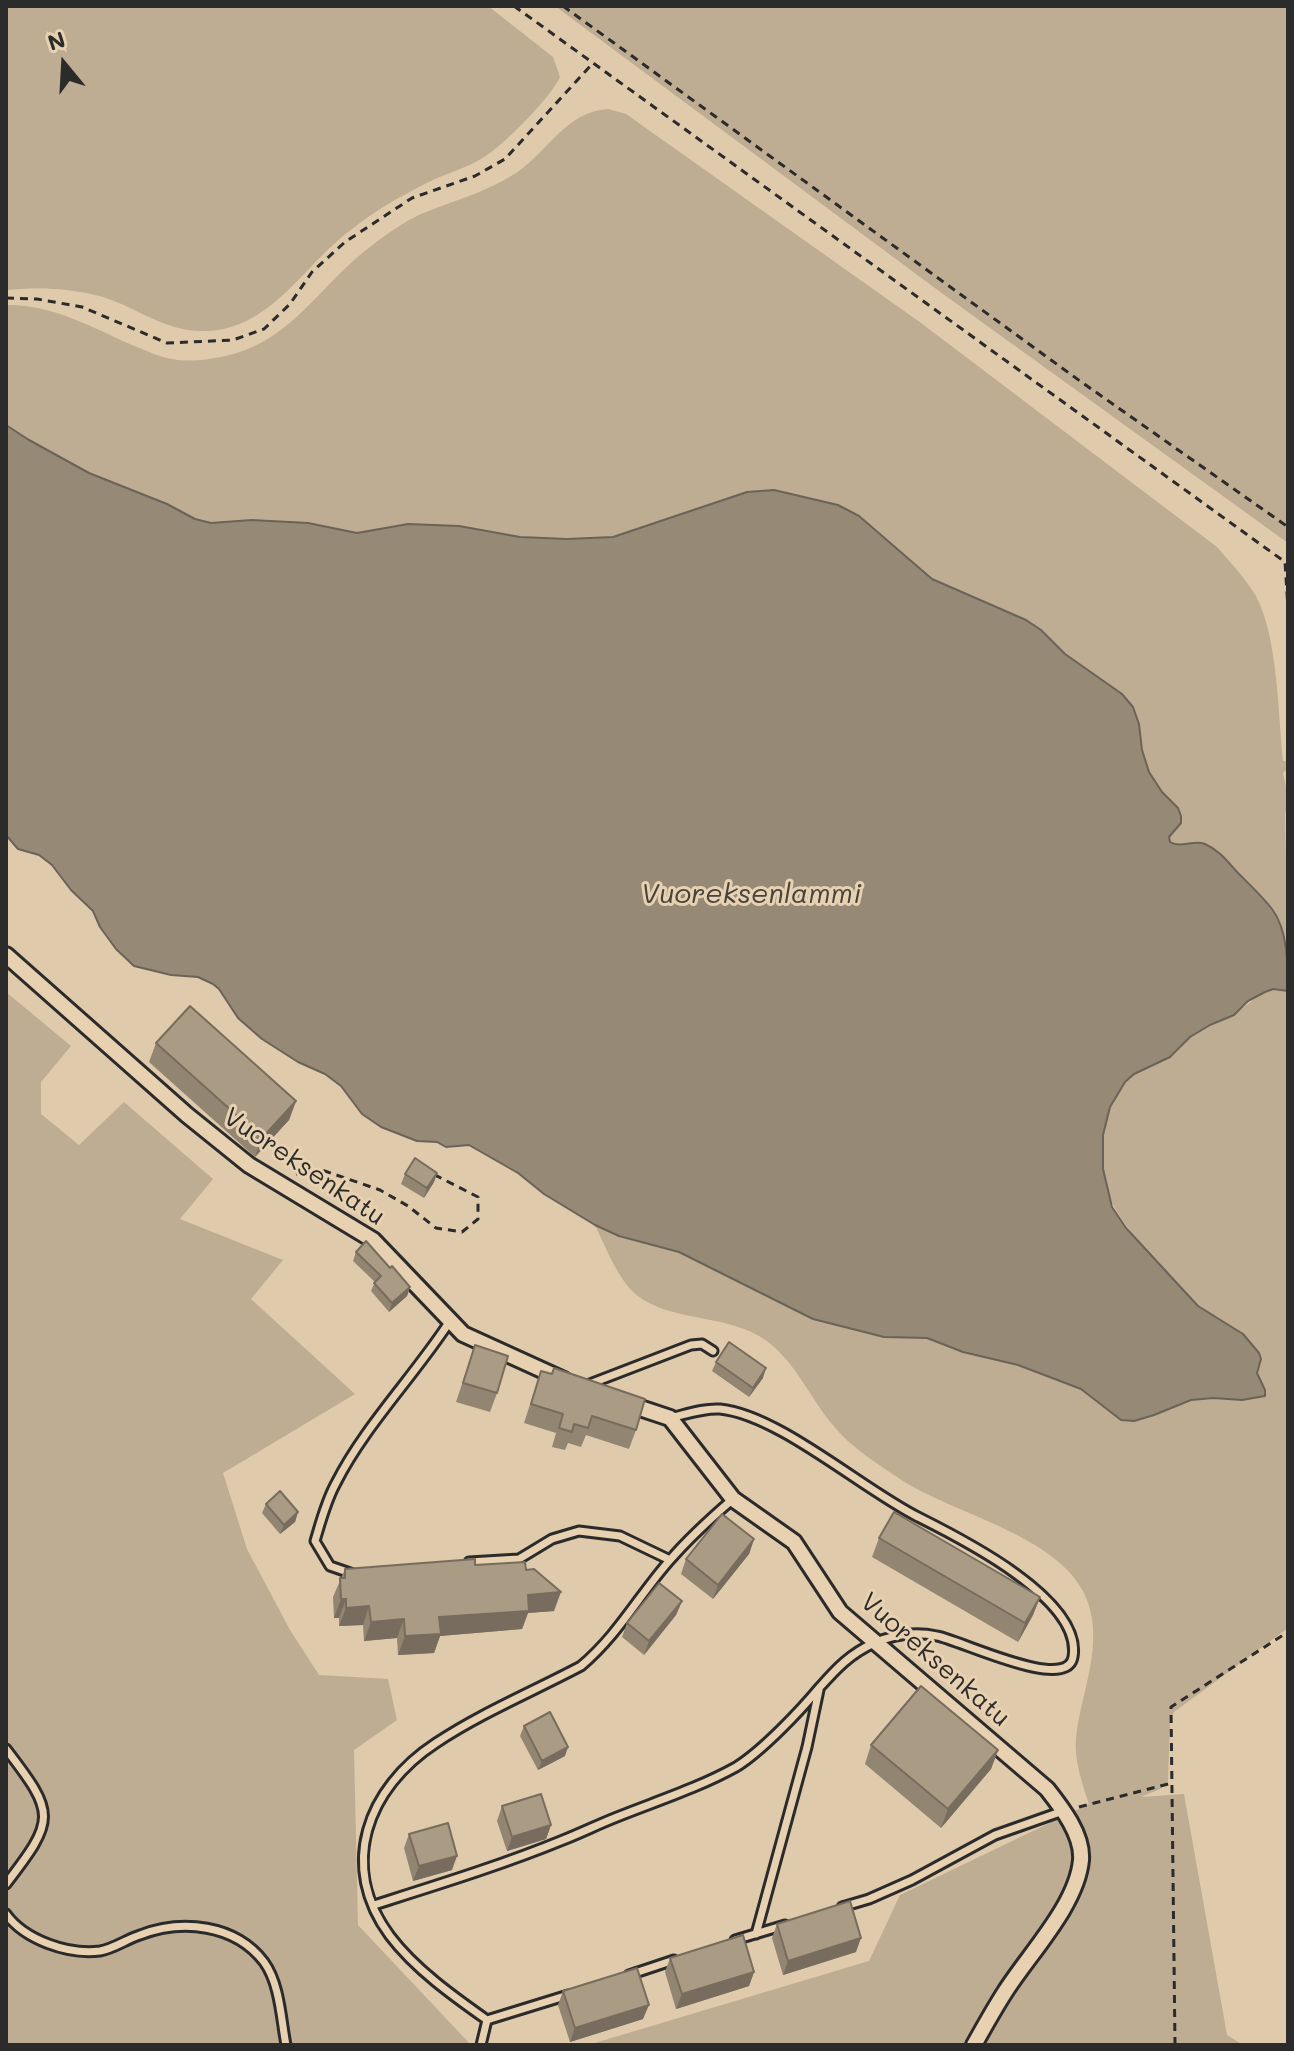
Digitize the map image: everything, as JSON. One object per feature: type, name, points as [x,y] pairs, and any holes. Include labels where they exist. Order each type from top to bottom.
[{"type":"street","name":"Vuoreksenkatu","points":[[6,955],[187,1115],[249,1165],[373,1240],[463,1334],[596,1393]]},
{"type":"street","points":[[611,1398],[670,1418]]},
{"type":"street","name":"Vuoreksenkatu","points":[[670,1418],[733,1499],[794,1542],[840,1612],[878,1641],[1047,1789],[1077,1837],[1082,1858],[1074,1889],[1004,1993],[974,2045]]},
{"type":"lane","points":[[370,1572],[354,1574],[330,1566],[315,1541],[323,1512],[346,1465],[450,1321]]},
{"type":"lane","points":[[581,1388],[682,1347],[702,1344],[713,1351]]},
{"type":"lane","points":[[374,1905],[563,1840],[683,1792],[738,1765],[820,1688],[836,1667],[878,1641],[900,1634],[941,1636],[1029,1667],[1064,1669],[1071,1663],[1074,1654],[1069,1625],[1018,1576],[976,1546],[892,1504],[820,1456],[752,1417],[722,1409],[699,1410],[670,1418]]},
{"type":"lane","points":[[487,2020],[406,1955],[389,1935],[374,1905],[366,1879],[362,1849],[370,1817],[385,1791],[435,1743],[581,1666],[615,1633],[670,1560],[733,1499]]},
{"type":"lane","points":[[459,1562],[519,1559],[552,1539],[579,1531],[620,1536],[670,1560]]},
{"type":"lane","points":[[756,1934],[820,1688]]},
{"type":"lane","points":[[6,1749],[42,1801],[45,1818],[37,1844],[6,1884]]},
{"type":"lane","points":[[827,1912],[869,1899],[912,1880],[995,1835],[1063,1811]]},
{"type":"lane","points":[[6,1914],[32,1936],[55,1946],[78,1950],[102,1951],[144,1933],[181,1927],[218,1929],[244,1941],[265,1963],[277,1993],[286,2045]]},
{"type":"lane","points":[[727,1943],[799,1920]]},
{"type":"lane","points":[[625,1976],[683,1957]]},
{"type":"lane","points":[[487,2020],[581,1991]]},
{"type":"lane","points":[[481,2045],[487,2020]]},
{"type":"path","points":[[514,6],[1285,562],[1288,608]]},
{"type":"path","points":[[563,6],[1080,381],[1288,527]]},
{"type":"path","points":[[6,298],[37,299],[82,307],[167,343],[233,340],[264,329],[290,304],[312,272],[345,242],[412,198],[475,176],[505,159],[593,63]]},
{"type":"path","points":[[273,1180],[319,1169],[380,1190],[408,1206],[436,1228],[462,1232],[478,1219],[478,1197],[428,1171]]},
{"type":"path","points":[[1175,2045],[1171,1707],[1288,1632]]},
{"type":"path","points":[[1063,1811],[1172,1783]]},
{"type":"shaded area","points":[[6,6],[488,6],[553,57],[560,77],[529,117],[490,153],[413,190],[371,215],[334,244],[268,307],[229,328],[192,331],[91,294],[54,289],[6,290]]},
{"type":"shaded area","points":[[555,6],[1288,6],[1288,543],[943,294]]},
{"type":"shaded area","points":[[608,109],[626,114],[921,323],[1217,547],[1243,577],[1256,596],[1269,633],[1283,761],[1288,761],[1288,768],[1283,773],[1288,796],[1285,816],[1288,953],[1274,911],[1194,842],[1179,846],[1170,842],[1169,837],[1181,823],[1178,808],[1162,792],[1149,772],[1139,724],[1133,707],[1122,694],[1065,654],[1026,620],[932,579],[859,516],[838,505],[774,490],[747,492],[613,537],[567,539],[381,530],[357,533],[307,523],[252,520],[211,523],[89,473],[6,424],[6,305],[55,312],[172,359],[209,359],[246,350],[285,327],[351,263],[395,229],[421,214],[505,180],[527,164],[568,125],[580,117]]},
{"type":"shaded area","points":[[1273,989],[1288,991],[1288,1628],[1174,1712],[1170,1722],[1168,1781],[1160,1789],[1141,1797],[1184,1794],[1227,2035],[1243,2045],[588,2045],[869,1961],[900,1895],[1089,1804],[1079,1771],[1076,1738],[1093,1649],[1091,1613],[1085,1595],[1072,1575],[1052,1557],[1003,1528],[903,1481],[865,1455],[832,1424],[782,1354],[759,1336],[643,1300],[630,1289],[620,1274],[595,1225],[619,1236],[679,1252],[884,1337],[927,1338],[963,1352],[1018,1365],[1081,1389],[1134,1421],[1191,1400],[1242,1400],[1265,1393],[1257,1373],[1261,1359],[1255,1349],[1192,1300],[1122,1219],[1106,1185],[1101,1147],[1110,1107],[1125,1081],[1173,1055],[1195,1034],[1228,1018]]},
{"type":"shaded area","points":[[6,992],[71,1046],[41,1082],[41,1114],[79,1145],[124,1102],[213,1179],[180,1219],[283,1260],[251,1299],[355,1394],[223,1473],[247,1549],[290,1630],[319,1675],[388,1679],[397,1720],[354,1750],[358,1925],[471,2045],[6,2045]]},
{"type":"water","name":"Vuoreksenlammi","points":[[6,425],[89,473],[211,523],[252,520],[308,523],[357,533],[408,524],[459,526],[520,537],[613,537],[747,492],[774,490],[838,505],[859,516],[932,579],[1026,620],[1041,630],[1065,654],[1122,694],[1133,707],[1149,772],[1181,816],[1181,823],[1169,837],[1170,842],[1179,845],[1201,843],[1215,850],[1268,904],[1281,927],[1286,948],[1288,991],[1273,989],[1248,1001],[1234,1015],[1190,1037],[1170,1057],[1134,1074],[1125,1082],[1110,1107],[1103,1135],[1103,1169],[1112,1207],[1126,1228],[1198,1306],[1243,1334],[1259,1353],[1261,1359],[1257,1373],[1265,1396],[1242,1400],[1191,1400],[1134,1421],[1121,1420],[1081,1389],[1018,1365],[963,1352],[927,1338],[884,1337],[813,1319],[679,1252],[619,1236],[595,1225],[544,1194],[518,1173],[469,1145],[446,1147],[437,1142],[417,1141],[381,1127],[362,1114],[341,1086],[325,1074],[298,1062],[262,1039],[238,1018],[213,984],[198,977],[171,975],[134,966],[116,949],[93,911],[71,890],[52,865],[39,855],[18,849],[6,835]]},
{"type":"building","points":[[190,1006],[296,1101],[262,1138],[156,1043]]},
{"type":"building","points":[[415,1158],[437,1173],[427,1188],[405,1174]]},
{"type":"building","points":[[366,1241],[410,1287],[392,1303],[374,1283],[381,1276],[356,1252]]},
{"type":"building","points":[[729,1342],[766,1368],[753,1388],[716,1362]]},
{"type":"building","points":[[475,1345],[508,1356],[497,1393],[463,1383]]},
{"type":"building","points":[[554,1368],[645,1399],[636,1430],[592,1416],[588,1428],[574,1424],[572,1432],[559,1428],[563,1414],[531,1404],[541,1371],[552,1374]]},
{"type":"building","points":[[280,1491],[298,1512],[284,1525],[266,1504]]},
{"type":"building","points":[[894,1512],[1040,1597],[1025,1623],[879,1538]]},
{"type":"building","points":[[722,1514],[754,1539],[718,1585],[686,1559]]},
{"type":"building","points":[[475,1559],[475,1565],[525,1562],[526,1570],[534,1569],[561,1592],[528,1595],[529,1611],[439,1617],[441,1634],[405,1636],[404,1619],[371,1622],[369,1606],[346,1608],[346,1599],[341,1599],[340,1578],[345,1578],[345,1569]]},
{"type":"building","points":[[659,1583],[682,1601],[649,1641],[627,1623]]},
{"type":"building","points":[[921,1686],[998,1750],[948,1809],[871,1745]]},
{"type":"building","points":[[550,1712],[568,1747],[542,1761],[524,1726]]},
{"type":"building","points":[[541,1794],[551,1825],[512,1837],[502,1806]]},
{"type":"building","points":[[448,1823],[457,1856],[419,1866],[409,1834]]},
{"type":"building","points":[[850,1901],[861,1938],[788,1961],[777,1924]]},
{"type":"building","points":[[743,1935],[754,1972],[682,1994],[670,1958]]},
{"type":"building","points":[[637,1968],[649,2005],[575,2028],[563,1991]]}]
